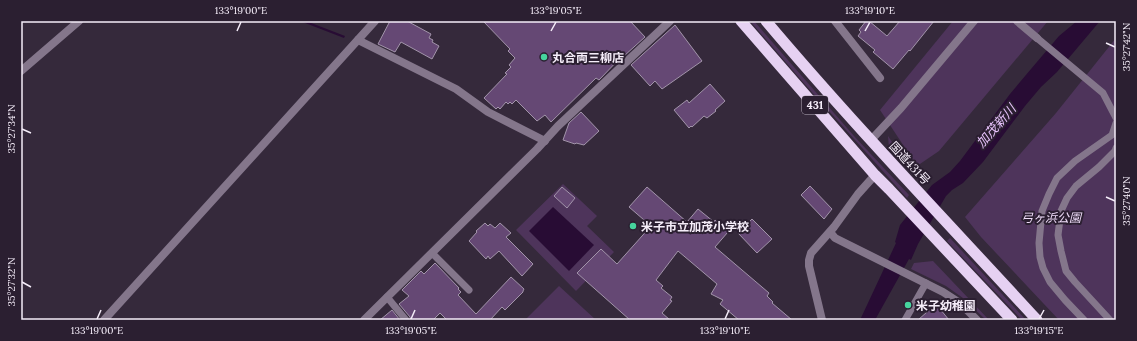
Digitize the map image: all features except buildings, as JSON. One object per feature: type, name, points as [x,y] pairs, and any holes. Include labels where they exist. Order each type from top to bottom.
[{"type":"highway","name":"431","points":[[741,21],[875,175],[1012,320]]},
{"type":"highway","name":"国道431号","points":[[766,21],[797,58],[871,140],[1037,320]]},
{"type":"street","points":[[21,71],[79,21]]},
{"type":"street","points":[[104,320],[375,21]]},
{"type":"street","points":[[364,320],[545,141],[558,126],[670,21]]},
{"type":"street","points":[[835,21],[880,78]]},
{"type":"street","points":[[871,140],[901,108],[974,21]]},
{"type":"street","points":[[1017,21],[1037,38]]},
{"type":"street","points":[[358,40],[456,89],[488,112],[545,141]]},
{"type":"street","points":[[822,320],[808,266],[811,253],[830,232],[858,194],[875,175]]},
{"type":"street","points":[[830,232],[835,238],[953,298],[977,320]]},
{"type":"lane","points":[[1037,38],[1103,93],[1116,118]]},
{"type":"lane","points":[[1084,320],[1050,282],[1043,268],[1040,257],[1039,243],[1042,211],[1058,178],[1075,161],[1114,138],[1116,123]]},
{"type":"lane","points":[[1110,320],[1066,271],[1058,235],[1061,211],[1067,198],[1076,186],[1099,167],[1115,151],[1116,148]]},
{"type":"lane","points":[[432,253],[469,290]]},
{"type":"lane","points":[[905,320],[926,283]]},
{"type":"lane","points":[[387,297],[406,320]]},
{"type":"green space","points":[[750,21],[754,21],[854,136],[909,195],[907,198],[802,81]]},
{"type":"green space","points":[[953,21],[1048,21],[939,151],[917,166],[880,110]]},
{"type":"green space","name":"弓ヶ浜公園","points":[[1116,38],[1116,320],[1059,320],[981,237],[965,217],[1056,113]]},
{"type":"green space","points":[[888,136],[911,170],[909,171],[891,151],[889,148]]},
{"type":"green space","points":[[563,184],[597,216],[587,226],[614,252],[576,291],[516,230]]},
{"type":"green space","points":[[950,238],[1026,320],[1022,320],[947,241]]},
{"type":"green space","points":[[933,261],[989,320],[986,320],[963,298],[946,286],[911,269],[914,263]]},
{"type":"green space","points":[[559,286],[596,320],[525,320]]},
{"type":"water","points":[[300,21],[306,21],[345,36],[344,38]]},
{"type":"water","name":"加茂新川","points":[[1077,21],[1100,21],[1057,72],[1041,87],[1025,106],[983,162],[963,183],[946,196],[918,244],[911,260],[909,259],[875,320],[860,320],[896,243],[900,225],[932,185],[950,172],[960,161],[1010,94],[1059,36]]},
{"type":"water","points":[[553,207],[594,245],[569,271],[529,231]]},
{"type":"place","name":"丸合両三柳店","points":[[544,57]]},
{"type":"place","name":"米子市立加茂小学校","points":[[633,226]]},
{"type":"place","name":"米子幼稚園","points":[[908,305]]}]
